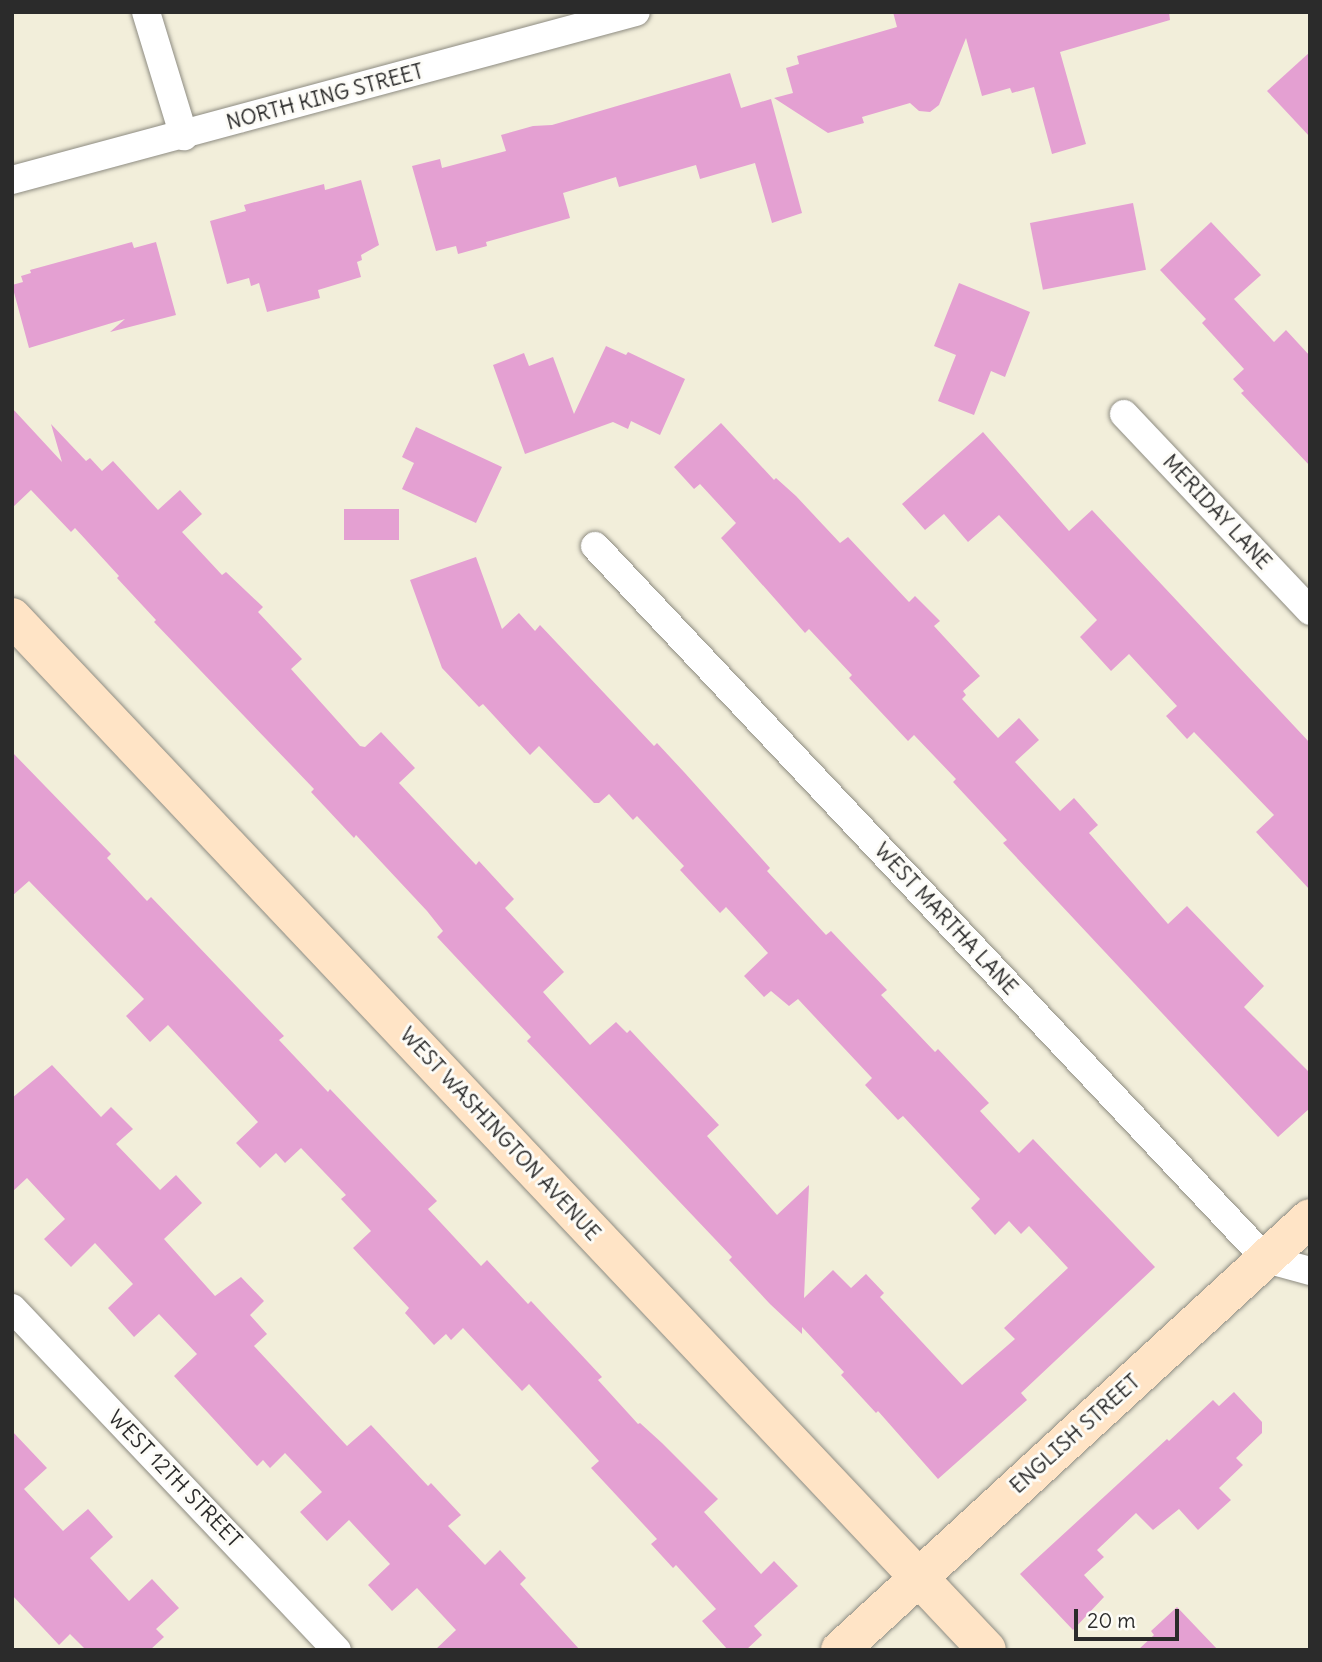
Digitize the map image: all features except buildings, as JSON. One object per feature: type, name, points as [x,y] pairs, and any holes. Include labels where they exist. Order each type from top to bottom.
[{"type":"street","points":[[146,12],[184,136]]},
{"type":"street","name":"NORTH KING STREET","points":[[12,180],[184,136],[636,12]]},
{"type":"street","name":"MERIDAY LANE","points":[[1124,414],[1310,611]]},
{"type":"street","name":"WEST MARTHA LANE","points":[[595,546],[1266,1259]]},
{"type":"street","name":"WEST WASHINGTON AVENUE","points":[[12,617],[987,1650]]},
{"type":"street","name":"ENGLISH STREET","points":[[840,1650],[1310,1218]]},
{"type":"street","points":[[1266,1259],[1310,1271]]},
{"type":"street","name":"WEST 12TH STREET","points":[[12,1308],[337,1650]]}]
